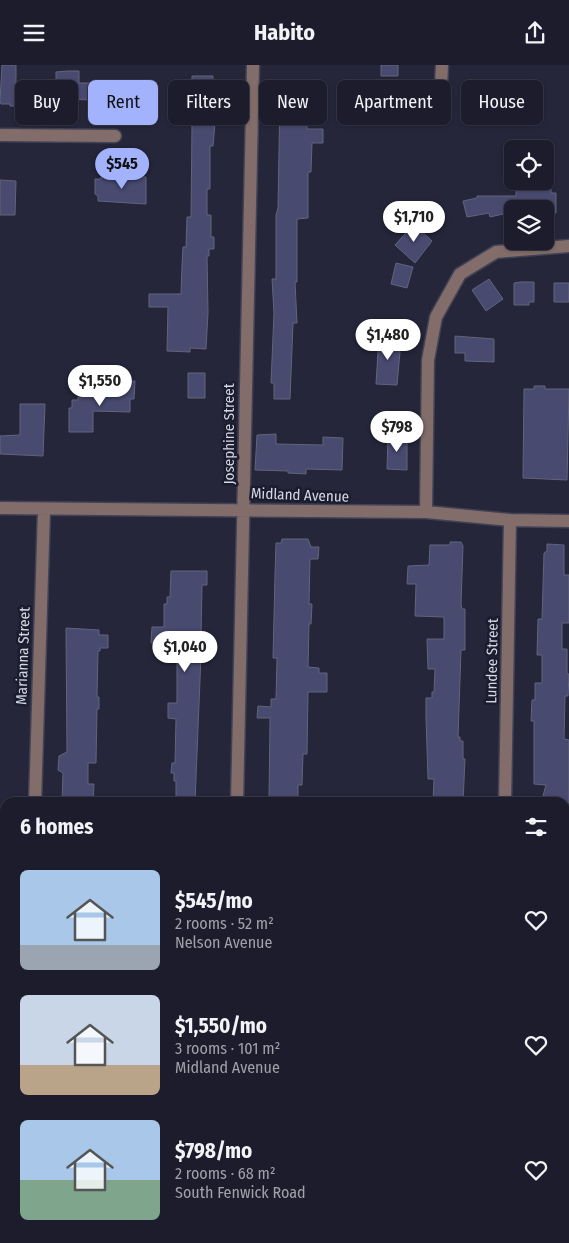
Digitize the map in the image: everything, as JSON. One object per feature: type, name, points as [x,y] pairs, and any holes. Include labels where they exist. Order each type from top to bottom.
[{"type":"street","name":"Josephine Street","points":[[237,797],[245,509],[244,433],[253,65]]},
{"type":"street","points":[[441,80],[442,65]]},
{"type":"street","points":[[0,135],[115,136]]},
{"type":"street","points":[[426,512],[428,361],[436,317],[460,274],[496,252],[569,246]]},
{"type":"street","name":"Midland Avenue","points":[[0,508],[44,510],[245,509],[324,513],[426,512],[510,520],[569,521]]},
{"type":"street","name":"Marianna Street","points":[[35,797],[44,510]]},
{"type":"street","name":"Lundee Street","points":[[505,797],[510,520]]},
{"type":"building","points":[[2,65],[16,65],[15,106],[1,104]]},
{"type":"building","points":[[381,65],[398,65],[398,76],[381,76]]},
{"type":"building","points":[[79,71],[79,83],[88,83],[88,100],[78,100],[78,80],[56,80],[56,72]]},
{"type":"building","points":[[192,76],[213,76],[213,80],[192,80]]},
{"type":"building","points":[[190,125],[215,125],[213,146],[210,146],[210,189],[207,189],[207,215],[211,215],[211,237],[214,237],[214,249],[209,249],[209,256],[207,256],[208,313],[206,349],[190,348],[190,352],[167,351],[168,307],[149,307],[149,294],[181,294],[183,247],[186,247],[187,217],[191,217],[192,126]]},
{"type":"building","points":[[279,125],[307,125],[307,129],[323,129],[323,143],[312,143],[311,172],[308,172],[308,218],[297,219],[297,282],[295,282],[297,323],[293,323],[290,399],[274,399],[274,383],[271,383],[274,313],[272,279],[276,279],[276,215],[278,208]]},
{"type":"building","points":[[101,177],[146,177],[146,204],[98,201],[98,196],[95,194],[95,179],[101,179]]},
{"type":"building","points":[[0,180],[16,181],[15,215],[0,215]]},
{"type":"building","points":[[516,190],[551,190],[551,193],[556,193],[556,213],[554,213],[554,200],[504,200],[504,214],[490,217],[489,213],[467,217],[463,201],[477,198],[477,196],[516,196]]},
{"type":"building","points":[[414,224],[432,241],[415,263],[395,245]]},
{"type":"building","points":[[396,263],[413,267],[407,288],[391,284]]},
{"type":"building","points":[[489,279],[503,299],[486,311],[472,290]]},
{"type":"building","points":[[534,282],[534,302],[529,302],[529,305],[514,305],[514,283]]},
{"type":"building","points":[[554,283],[569,283],[569,302],[554,302]]},
{"type":"building","points":[[379,336],[396,336],[396,345],[400,352],[397,385],[376,384]]},
{"type":"building","points":[[455,336],[494,339],[494,362],[465,361],[465,353],[455,353]]},
{"type":"building","points":[[188,373],[205,373],[205,398],[188,398]]},
{"type":"building","points":[[116,381],[135,381],[134,399],[130,399],[130,412],[93,411],[93,432],[69,432],[69,408],[72,408],[72,400],[78,400],[78,397],[116,396]]},
{"type":"building","points":[[534,386],[545,386],[545,389],[569,389],[567,480],[523,478],[524,389],[534,389]]},
{"type":"building","points":[[20,404],[45,404],[43,456],[0,454],[0,436],[20,435]]},
{"type":"building","points":[[276,434],[276,444],[323,445],[323,437],[343,438],[342,470],[306,469],[306,474],[288,473],[288,471],[255,470],[257,435]]},
{"type":"building","points":[[388,436],[407,436],[407,470],[387,469]]},
{"type":"building","points":[[282,539],[308,539],[311,547],[319,547],[318,559],[310,559],[309,604],[312,604],[311,624],[309,624],[308,667],[319,668],[319,673],[327,673],[327,692],[308,692],[307,754],[303,754],[302,785],[298,785],[298,797],[269,797],[270,718],[257,718],[258,706],[271,707],[271,699],[276,699],[277,658],[273,658],[276,543],[281,543]]},
{"type":"building","points":[[450,542],[461,542],[463,546],[461,604],[462,609],[465,609],[465,650],[461,650],[458,737],[460,737],[460,741],[463,741],[463,759],[465,759],[463,797],[433,797],[434,779],[428,779],[426,698],[432,698],[432,692],[434,692],[435,669],[428,669],[427,639],[444,639],[444,617],[415,616],[416,584],[407,584],[408,566],[429,565],[430,545],[450,545]]},
{"type":"building","points":[[547,544],[564,545],[564,575],[569,575],[569,623],[562,623],[562,649],[567,649],[567,674],[569,674],[568,696],[565,696],[564,739],[569,740],[569,797],[543,797],[546,785],[534,784],[532,700],[535,700],[535,683],[542,683],[542,655],[537,655],[538,619],[542,619],[544,553],[547,551]]},
{"type":"building","points":[[171,571],[207,571],[207,585],[202,585],[201,635],[207,636],[206,649],[204,649],[203,655],[201,655],[195,797],[176,797],[176,781],[174,781],[174,773],[171,773],[172,763],[175,763],[176,719],[168,718],[168,703],[177,703],[177,643],[151,643],[152,627],[164,627],[164,604],[167,604],[167,597],[170,597]]},
{"type":"building","points":[[66,628],[99,630],[99,635],[108,635],[108,648],[100,648],[100,651],[98,651],[97,697],[99,697],[99,709],[97,709],[96,763],[88,763],[88,784],[94,784],[93,797],[62,797],[63,773],[58,770],[59,756],[67,752]]}]
